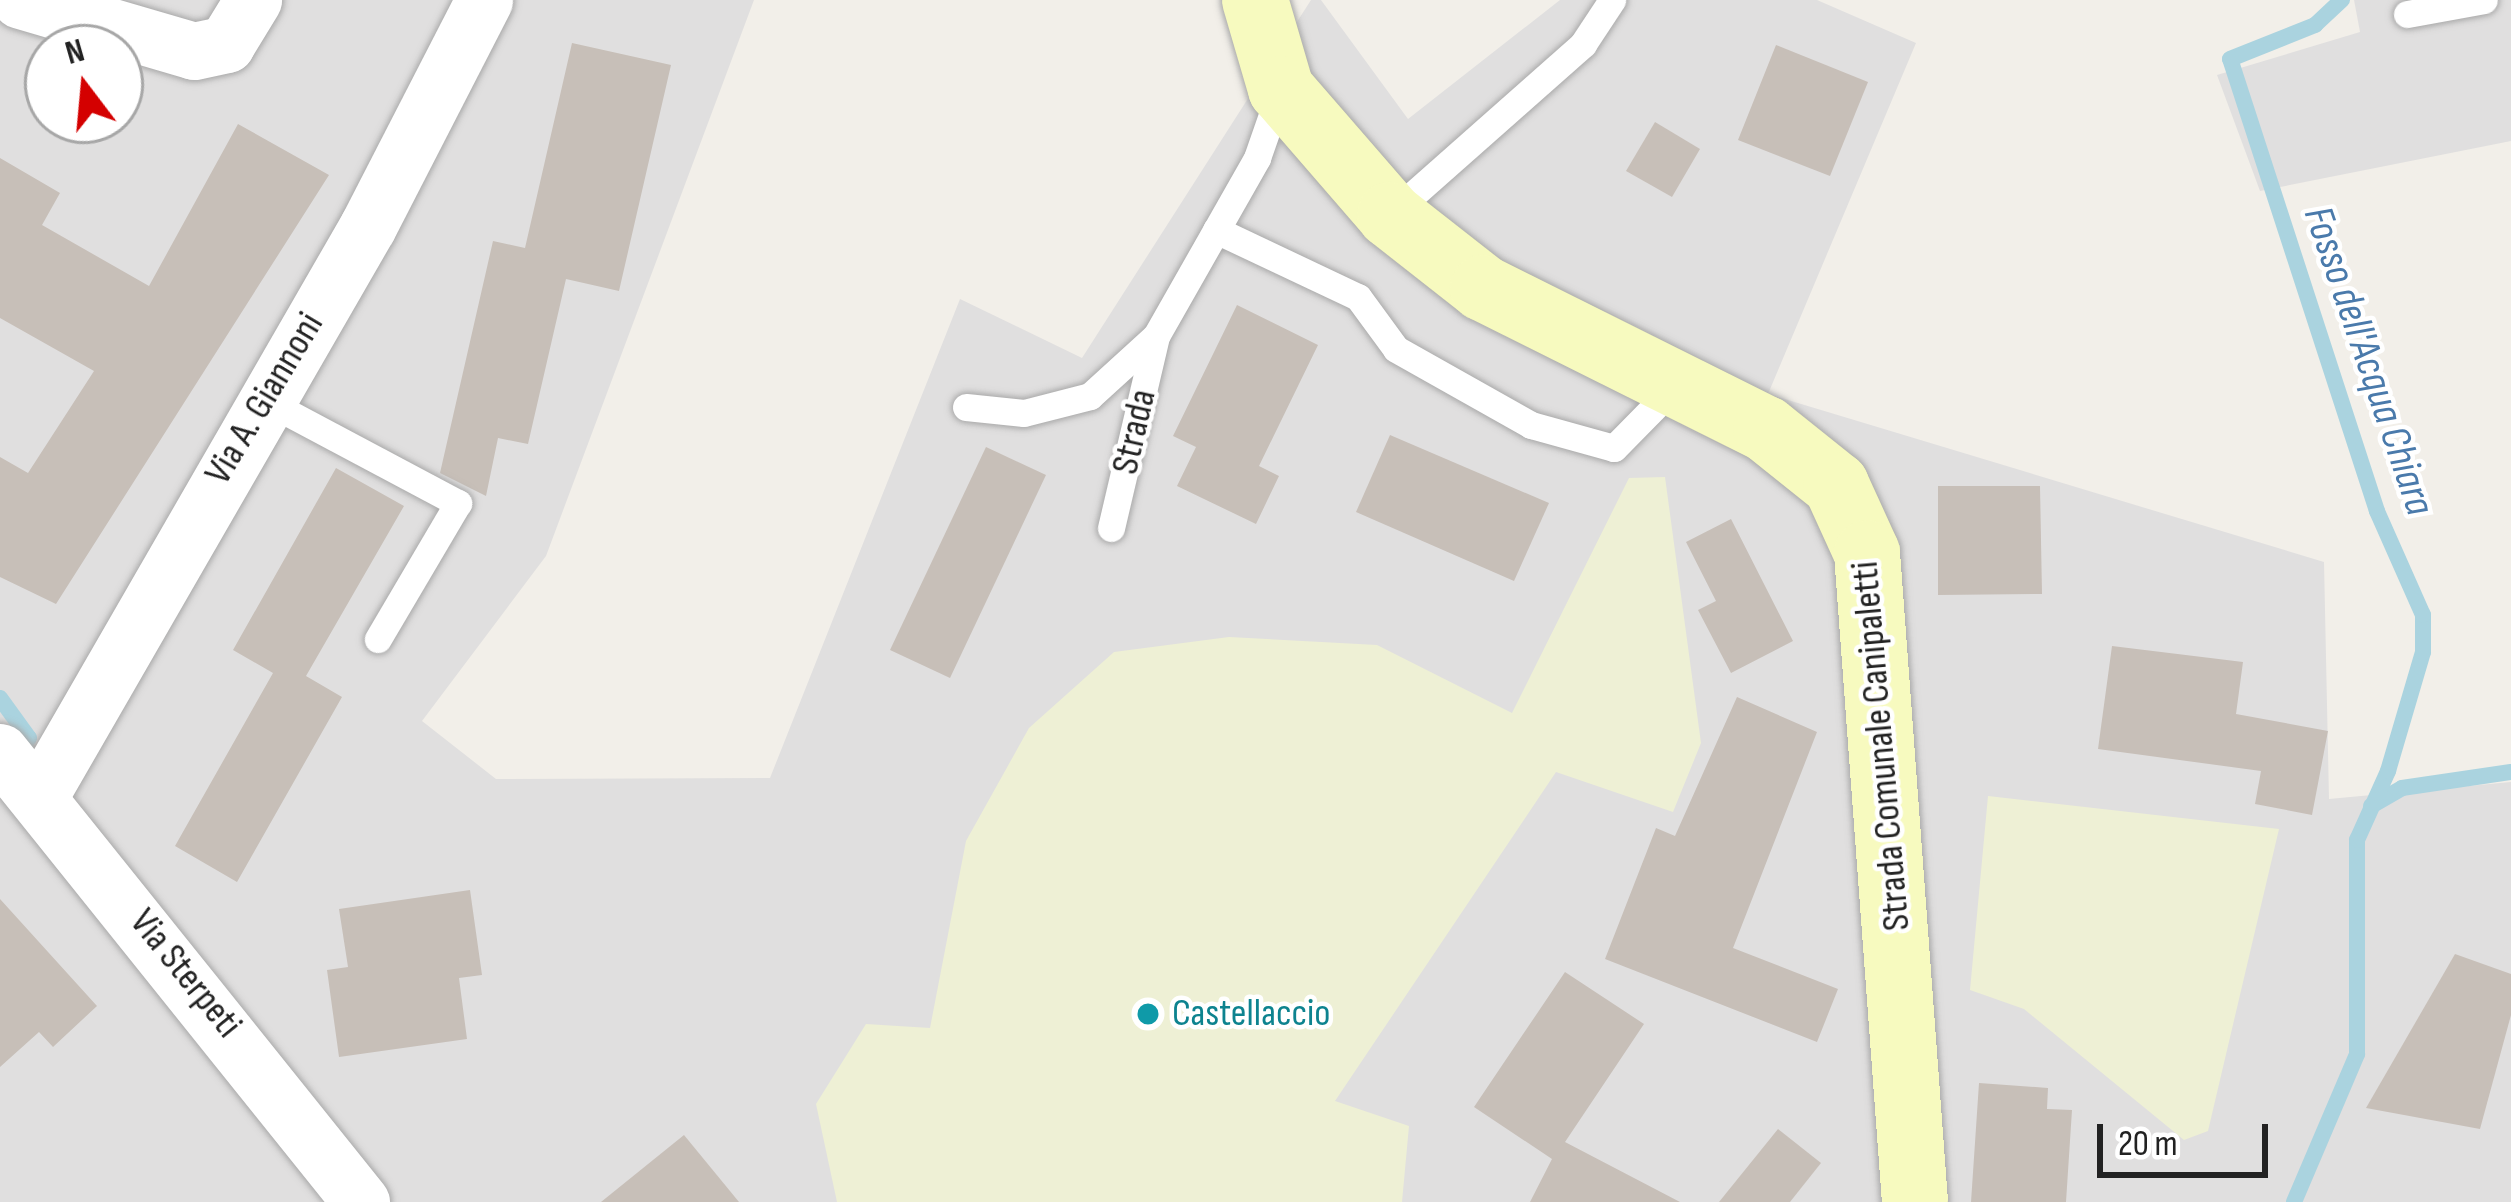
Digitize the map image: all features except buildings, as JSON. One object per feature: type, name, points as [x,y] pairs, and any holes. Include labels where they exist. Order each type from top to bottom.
[{"type":"street","points":[[20,0],[194,51],[226,44],[254,0]]},
{"type":"street","name":"Via A. Giannoni","points":[[26,780],[368,226],[484,0]]},
{"type":"street","name":"Strada Comunale Canipaletti","points":[[1255,0],[1281,89],[1390,215],[1483,288],[1766,429],[1836,485],[1867,553],[1915,1202]]},
{"type":"street","name":"Via Sterpeti","points":[[26,780],[362,1202]]},
{"type":"lane","points":[[1390,215],[1583,44],[1612,0]]},
{"type":"lane","points":[[2407,14],[2484,0]]},
{"type":"lane","points":[[966,407],[1024,413],[1090,396],[1156,336],[1257,158],[1281,89]]},
{"type":"lane","points":[[1216,230],[1358,297],[1396,349],[1531,425],[1614,448],[1675,386]]},
{"type":"lane","name":"Strada","points":[[1111,527],[1156,336]]},
{"type":"lane","points":[[264,400],[458,503],[378,639]]},
{"type":"shaded area","points":[[0,0],[754,0],[546,556],[422,721],[496,779],[770,778],[960,299],[1082,358],[1311,0],[1321,0],[1408,119],[1560,0],[1817,0],[1916,43],[1768,394],[2324,562],[2329,799],[2511,782],[2511,1202],[0,1202]]},
{"type":"shaded area","points":[[2354,0],[2511,0],[2511,141],[2260,191],[2217,75],[2360,32]]},
{"type":"green space","points":[[1665,477],[1701,743],[1673,812],[1556,772],[1335,1101],[1409,1126],[1402,1202],[837,1202],[816,1104],[866,1024],[930,1028],[966,841],[1029,728],[1114,652],[1229,637],[1377,645],[1512,713],[1629,478]]},
{"type":"green space","points":[[1988,796],[2279,829],[2208,1131],[2184,1140],[2024,1009],[1970,990]]},
{"type":"waterway","name":"Fosso dell'Acqua Chiara","points":[[2294,1202],[2357,1054],[2357,840],[2388,771],[2423,652],[2423,615],[2377,511],[2230,59],[2315,25],[2342,0]]},
{"type":"waterway","points":[[0,698],[29,738],[17,755]]},
{"type":"waterway","points":[[2371,806],[2402,788],[2511,772]]},
{"type":"place","name":"Castellaccio","points":[[1148,1014]]}]
